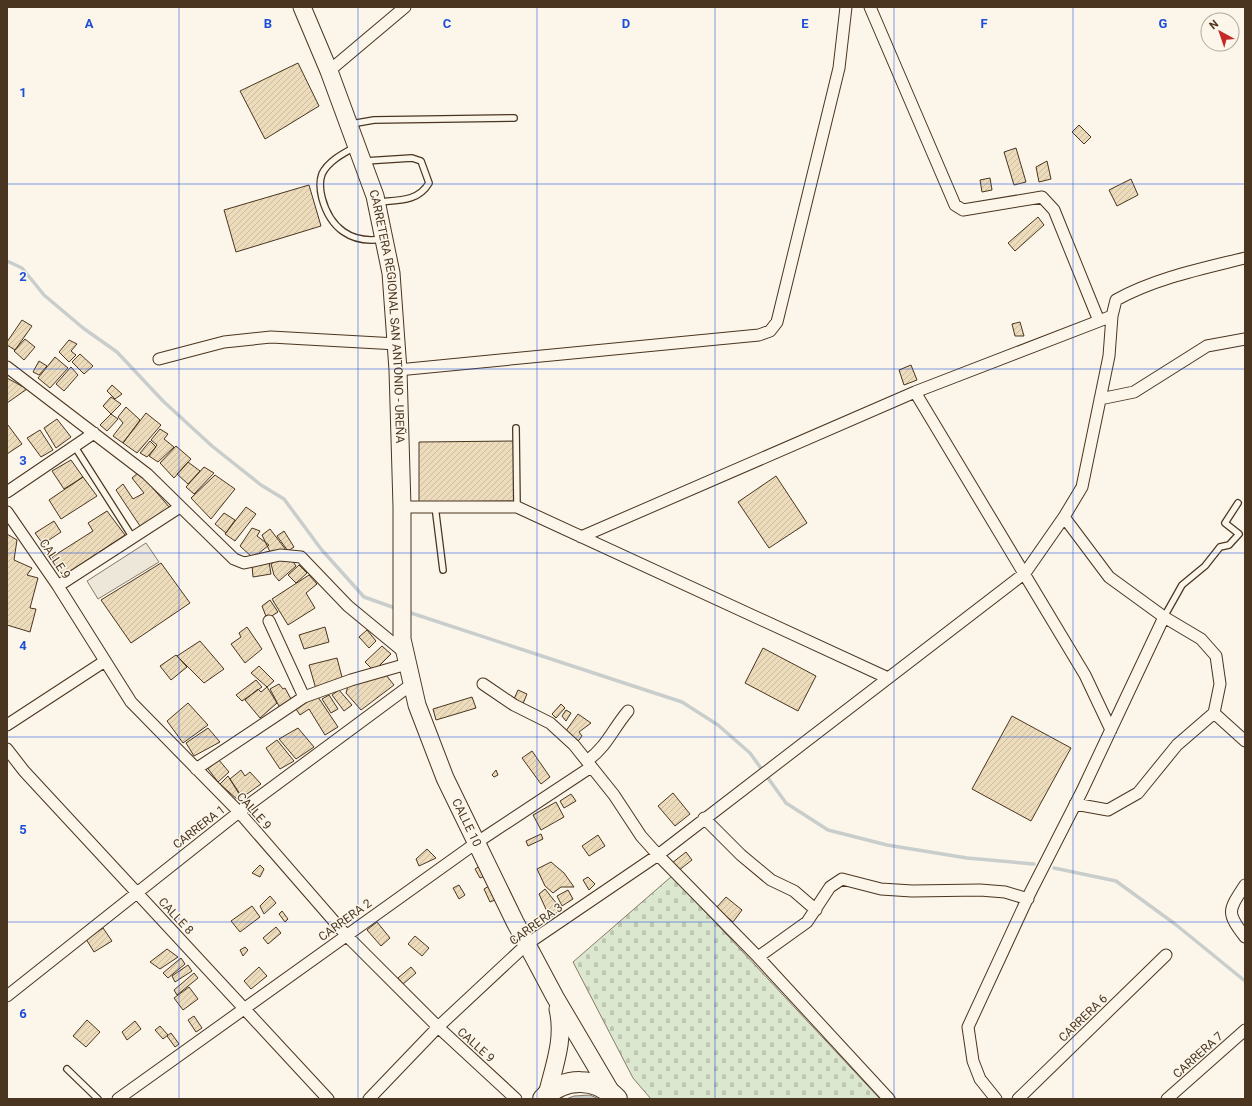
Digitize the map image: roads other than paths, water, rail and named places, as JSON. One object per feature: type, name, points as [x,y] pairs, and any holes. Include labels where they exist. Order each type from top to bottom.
[{"type":"highway","points":[[545,1097],[558,1087],[572,1082],[586,1082],[599,1085],[614,1096]]},
{"type":"main road","name":"CARRETERA REGIONAL SAN ANTONIO - UREÑA","points":[[305,10],[360,154],[376,202],[391,273],[398,370],[405,652]]},
{"type":"main road","name":"CALLE 10","points":[[405,652],[417,706],[429,741],[476,843],[555,997],[614,1096]]},
{"type":"main road","name":"CALLE 10","points":[[545,1097],[558,1055],[561,1032],[555,997]]},
{"type":"street","points":[[329,71],[405,7]]},
{"type":"street","points":[[398,370],[759,336],[770,331],[777,322],[839,68],[846,7]]},
{"type":"street","points":[[870,7],[954,205],[963,210],[1042,197],[1054,210],[1099,321]]},
{"type":"street","name":"CARRERA 3","points":[[369,1099],[438,1027],[527,944],[658,855],[704,818],[1025,573],[1064,517],[1082,487],[1109,356],[1112,316],[1116,300],[1138,288],[1187,273],[1245,258]]},
{"type":"street","points":[[581,537],[915,392],[1112,316]]},
{"type":"street","points":[[159,359],[224,342],[271,337],[397,344]]},
{"type":"street","points":[[1100,399],[1134,392],[1207,346],[1245,338]]},
{"type":"street","points":[[7,367],[147,474],[180,508],[238,561],[244,563],[280,555],[301,557],[348,606],[405,652],[351,680],[304,697],[196,769]]},
{"type":"street","points":[[915,392],[1085,674],[1111,730]]},
{"type":"street","points":[[7,492],[94,434]]},
{"type":"street","points":[[402,506],[517,507],[888,678]]},
{"type":"street","points":[[58,586],[180,508]]},
{"type":"street","name":"CALLE 9","points":[[7,512],[58,586],[131,702],[238,812],[346,935],[438,1027],[516,1099]]},
{"type":"street","points":[[1064,517],[1109,577],[1164,617],[1201,639],[1216,656],[1220,684],[1214,713],[1177,745],[1138,793],[1108,810],[1075,804]]},
{"type":"street","points":[[996,1099],[980,1078],[973,1061],[968,1027],[1164,617]]},
{"type":"street","points":[[269,620],[304,697]]},
{"type":"street","points":[[7,725],[105,661]]},
{"type":"street","name":"CARRERA 1","points":[[7,996],[238,812],[412,684]]},
{"type":"street","points":[[483,684],[514,705],[550,723],[574,745],[614,795],[642,836],[658,855],[758,957],[889,1099]]},
{"type":"street","name":"CARRERA 2","points":[[118,1099],[346,935],[589,764],[613,735],[628,711]]},
{"type":"street","points":[[1214,713],[1245,740]]},
{"type":"street","name":"CALLE 8","points":[[7,749],[24,771],[328,1099]]},
{"type":"street","points":[[704,818],[741,855],[771,880],[794,891],[816,910]]},
{"type":"street","points":[[758,957],[807,922],[830,887],[842,879],[881,889],[912,892],[980,890],[1005,892],[1028,899]]},
{"type":"street","points":[[1245,885],[1233,903],[1230,913],[1233,921],[1245,937]]},
{"type":"street","name":"CARRERA 6","points":[[1018,1099],[1166,955]]},
{"type":"street","name":"CARRERA 7","points":[[1167,1099],[1245,1031]]},
{"type":"lane","points":[[349,125],[374,120],[514,118]]},
{"type":"lane","points":[[376,202],[409,199],[424,192],[429,183],[426,171],[420,161],[412,158],[360,154],[331,162],[322,174],[320,188],[325,207],[332,220],[341,231],[356,238],[372,240],[384,238]]},
{"type":"lane","points":[[516,428],[517,507]]},
{"type":"lane","points":[[75,447],[133,538]]},
{"type":"lane","points":[[1164,617],[1182,585],[1205,566],[1220,547],[1229,545],[1239,534],[1225,523],[1238,503]]},
{"type":"lane","points":[[435,506],[443,570]]},
{"type":"lane","points":[[67,1069],[98,1099]]},
{"type":"waterway","points":[[7,261],[22,268],[44,295],[83,328],[117,352],[163,401],[212,446],[261,485],[284,499],[321,549],[364,597],[398,609]]},
{"type":"waterway","points":[[408,612],[682,702],[718,725],[750,753],[786,803],[828,830],[887,845],[967,858],[1034,864]]},
{"type":"waterway","points":[[1054,868],[1116,881],[1175,924],[1245,981]]}]
